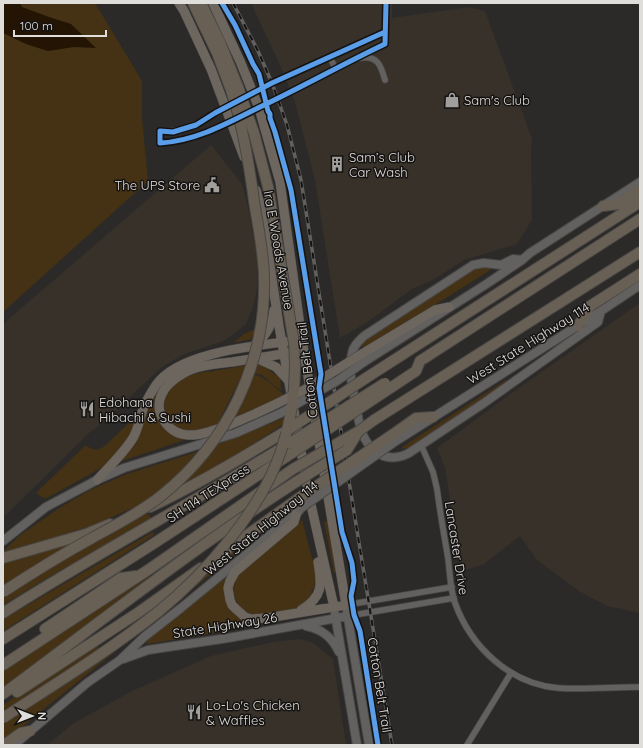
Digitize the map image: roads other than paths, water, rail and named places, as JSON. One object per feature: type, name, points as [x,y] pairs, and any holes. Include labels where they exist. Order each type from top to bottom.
[{"type":"highway","points":[[3,718],[119,641],[159,611],[190,583],[222,550],[252,508],[269,479],[281,451],[289,424],[294,390],[294,343],[268,188],[254,133],[235,89],[193,3]]},
{"type":"highway","points":[[3,592],[62,555],[148,506],[172,486],[191,468],[214,441],[227,420],[242,390],[253,362],[258,341],[263,305],[264,275],[262,250],[235,89],[220,42],[201,3]]},
{"type":"highway","points":[[604,206],[619,204],[640,190]]},
{"type":"highway","points":[[3,558],[86,534],[150,508],[228,467],[640,202]]},
{"type":"highway","points":[[3,613],[58,578],[291,448],[420,361],[640,218]]},
{"type":"highway","points":[[3,665],[140,575],[293,469],[359,431],[374,420],[640,252]]},
{"type":"highway","points":[[578,326],[590,306],[640,274]]},
{"type":"highway","points":[[3,700],[139,612],[299,498],[394,438],[416,418],[433,416]]},
{"type":"highway","points":[[3,694],[185,558],[261,505],[346,450],[359,431]]},
{"type":"highway","name":"SH 114 TEXpress","points":[[3,639],[153,544],[291,448]]},
{"type":"highway","points":[[3,657],[121,578],[140,575]]},
{"type":"highway","points":[[4,745],[20,733],[30,731]]},
{"type":"main road","name":"Ira E Woods Avenue","points":[[179,3],[211,69],[256,189],[262,212],[288,380],[314,516],[334,607]]},
{"type":"main road","name":"Ira E Woods Avenue","points":[[213,3],[240,61],[259,108],[280,182],[302,340],[346,605]]},
{"type":"main road","points":[[304,351],[202,367],[177,377],[170,383],[161,397],[160,404],[162,418],[166,424],[176,432],[194,435],[216,429],[276,404],[362,358],[435,310],[449,307],[640,182]]},
{"type":"main road","points":[[522,260],[513,259],[501,265],[484,263],[473,265],[364,336],[354,347],[351,365],[354,394],[360,426],[364,439],[380,455],[396,458],[421,445],[484,403],[598,322],[601,311]]},
{"type":"main road","name":"West State Highway 114","points":[[433,416],[578,326],[640,285]]},
{"type":"main road","points":[[252,347],[269,331],[275,301]]},
{"type":"main road","points":[[97,480],[122,453],[134,437],[145,404],[157,384],[172,370],[186,362],[204,356],[282,342],[302,340]]},
{"type":"main road","points":[[257,358],[276,366],[288,380]]},
{"type":"main road","points":[[3,541],[46,507],[97,480],[124,468],[236,433],[281,413],[337,381],[362,358]]},
{"type":"main road","name":"West State Highway 114","points":[[14,745],[87,683],[120,660],[144,637],[299,510],[394,438]]},
{"type":"main road","points":[[299,510],[294,522],[235,572],[228,588],[232,605],[245,616],[251,619],[259,620],[298,612],[346,605],[369,745]]},
{"type":"main road","points":[[298,612],[309,606],[316,599],[321,581],[310,524],[314,516]]},
{"type":"main road","points":[[334,607],[357,745]]},
{"type":"main road","name":"State Highway 26","points":[[120,660],[148,650],[228,638],[348,616]]},
{"type":"main road","points":[[299,625],[314,628],[326,634],[334,641],[342,658]]},
{"type":"street","points":[[385,32],[253,93],[188,128],[173,132],[160,131],[160,143],[174,142],[197,136],[259,108],[335,68],[385,44],[386,3]]},
{"type":"street","points":[[330,57],[335,68]]},
{"type":"street","points":[[352,60],[364,57],[372,58],[377,61],[382,68],[385,80]]},
{"type":"street","name":"Lancaster Drive","points":[[421,445],[433,472],[437,489],[454,598],[464,624],[476,642],[497,664],[511,673],[539,684],[557,688],[640,687]]},
{"type":"street","points":[[346,605],[452,587]]},
{"type":"street","points":[[348,616],[454,598]]},
{"type":"street","points":[[467,745],[511,673]]},
{"type":"railway","points":[[233,3],[258,51],[272,83],[287,125],[301,180],[392,745]]},
{"type":"place","name":"Sam's Club","points":[[452,100]]},
{"type":"place","name":"Sam’s Club Car Wash","points":[[337,164]]},
{"type":"place","name":"The UPS Store","points":[[212,185]]},
{"type":"place","name":"Edohana Hibachi & Sushi","points":[[87,409]]},
{"type":"place","name":"Lo-Lo's Chicken & Waffles","points":[[194,712]]}]
